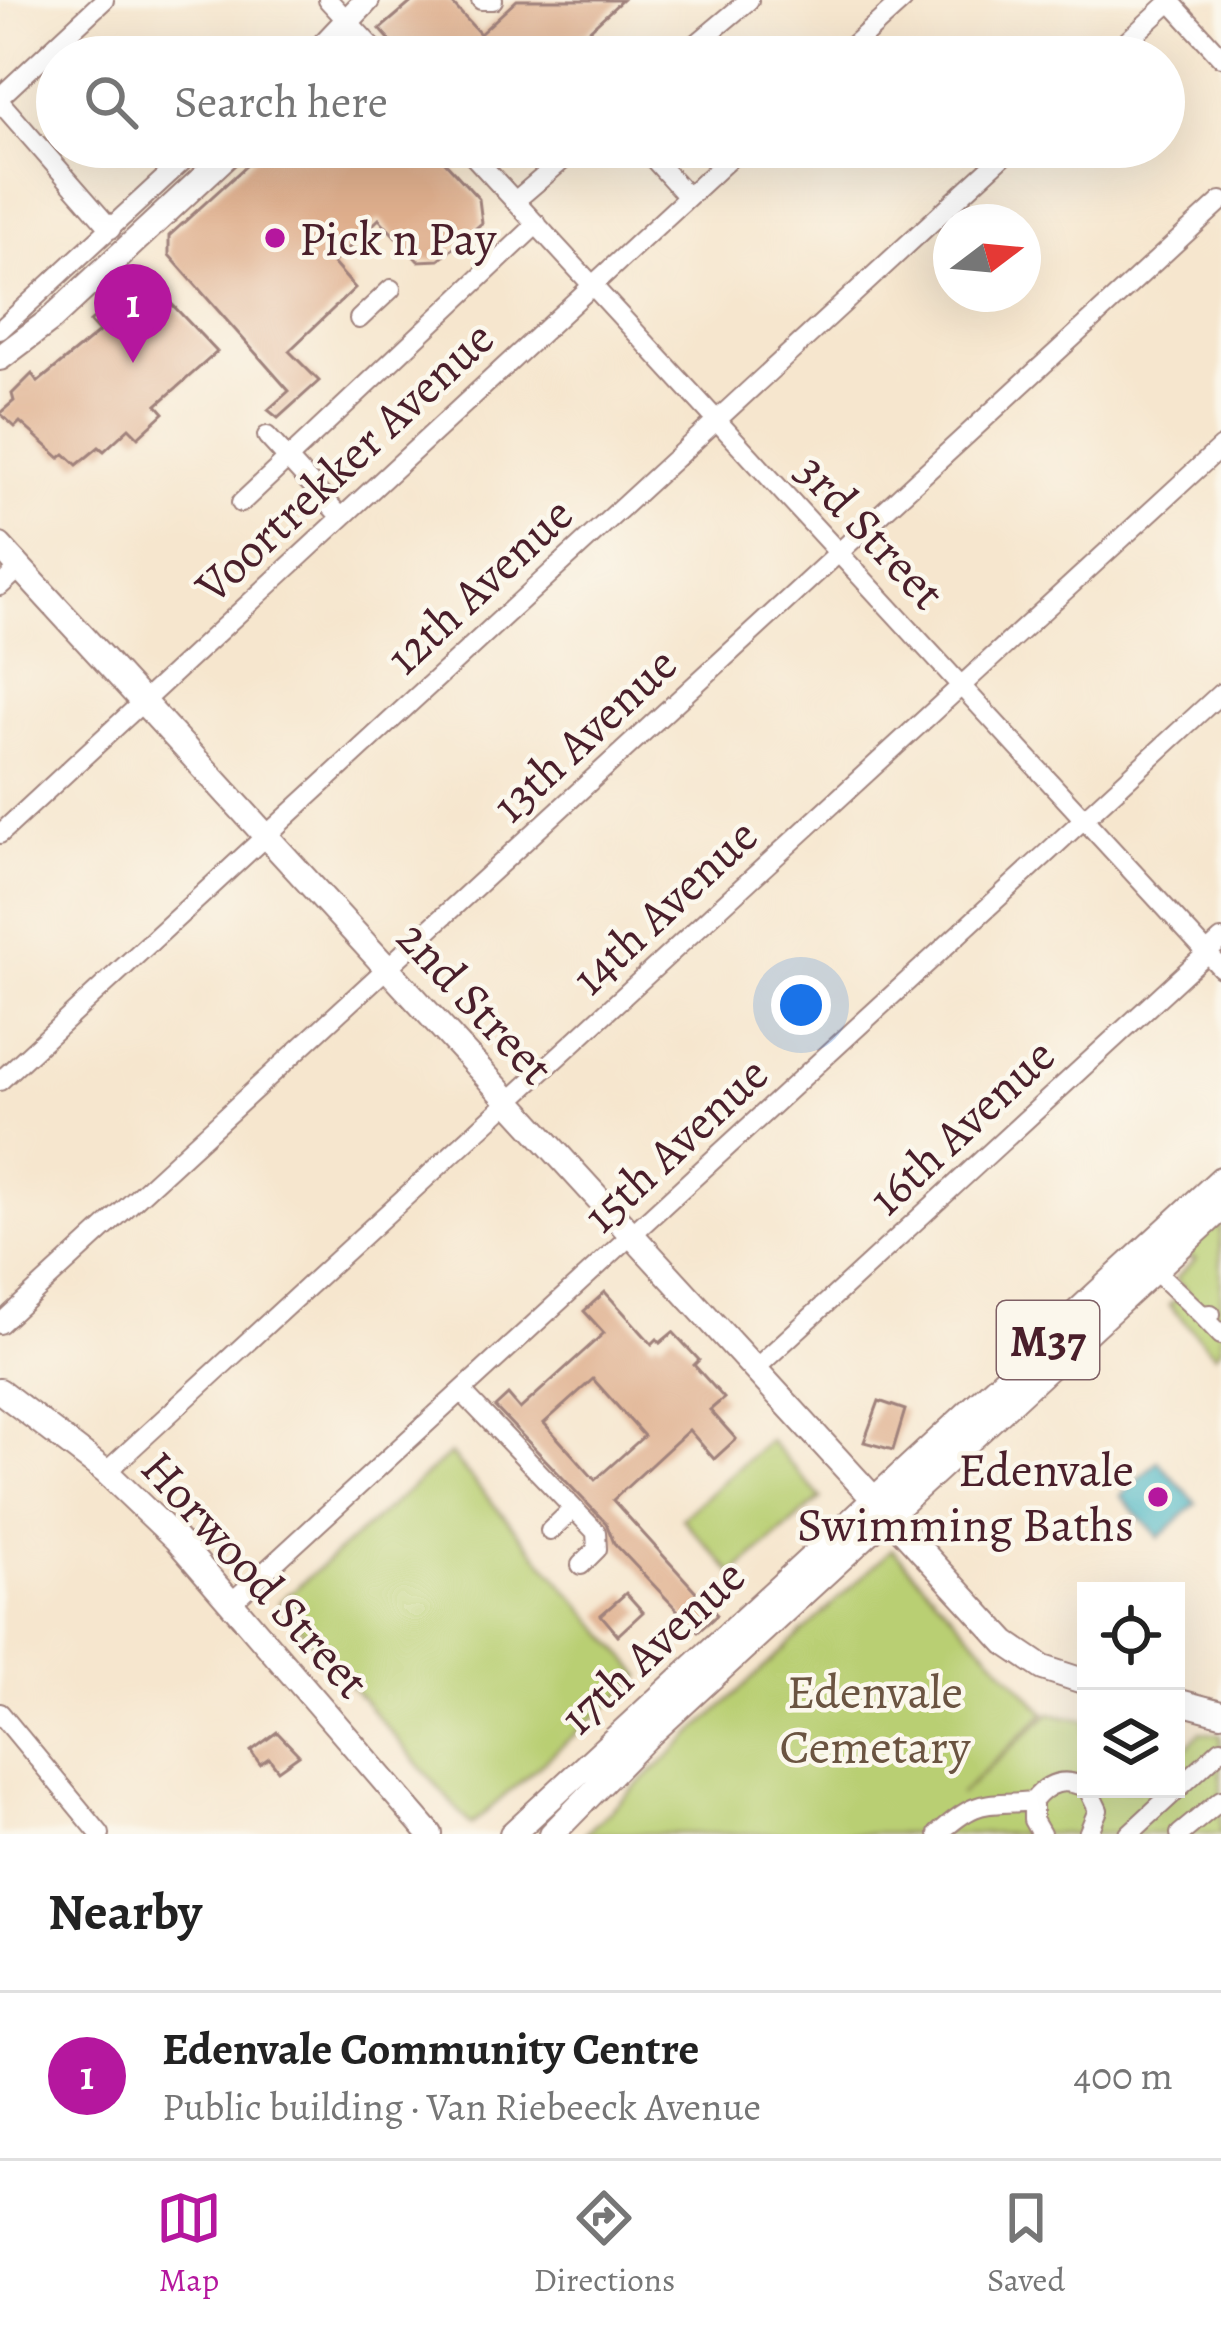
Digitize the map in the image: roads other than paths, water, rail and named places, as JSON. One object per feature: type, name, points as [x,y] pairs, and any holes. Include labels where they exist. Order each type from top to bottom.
[{"type":"main road","points":[[333,36],[368,0]]},
{"type":"main road","points":[[0,358],[50,321],[214,168]]},
{"type":"main road","name":"2nd Street","points":[[0,546],[1006,1642],[1043,1668],[1077,1679]]},
{"type":"main road","name":"17th Avenue","points":[[552,1834],[882,1507],[928,1480],[1147,1263],[1221,1179]]},
{"type":"main road","name":"17th Avenue","points":[[512,1834],[882,1507],[1147,1263],[1221,1209]]},
{"type":"main road","name":"Horwood Street","points":[[0,1391],[106,1472],[176,1539],[430,1834]]},
{"type":"main road","points":[[926,1553],[920,1518],[928,1480]]},
{"type":"main road","points":[[1185,1703],[1221,1712]]},
{"type":"street","points":[[67,36],[104,0]]},
{"type":"street","points":[[328,0],[361,36]]},
{"type":"street","points":[[481,0],[493,0]]},
{"type":"street","points":[[706,36],[749,0]]},
{"type":"street","points":[[863,36],[903,0]]},
{"type":"street","points":[[1132,36],[1170,0],[1221,58]]},
{"type":"street","points":[[36,65],[0,100],[36,142]]},
{"type":"street","points":[[59,168],[111,229]]},
{"type":"street","points":[[0,329],[176,168]]},
{"type":"street","name":"3rd Street","points":[[484,168],[1084,819],[1217,954]]},
{"type":"street","points":[[515,201],[554,168]]},
{"type":"street","points":[[662,168],[688,197]]},
{"type":"street","name":"Voortrekker Avenue","points":[[0,834],[719,168]]},
{"type":"street","name":"12th Avenue","points":[[0,1081],[989,168]]},
{"type":"street","name":"13th Avenue","points":[[0,1324],[1221,201]]},
{"type":"street","points":[[241,503],[537,224]]},
{"type":"street","points":[[359,319],[391,289]]},
{"type":"street","points":[[268,436],[340,516]]},
{"type":"street","name":"14th Avenue","points":[[106,1472],[1221,447]]},
{"type":"street","points":[[0,586],[20,568]]},
{"type":"street","name":"15th Avenue","points":[[233,1601],[1221,693]]},
{"type":"street","name":"16th Avenue","points":[[754,1369],[1217,954]]},
{"type":"street","points":[[1147,1263],[1206,1314],[1221,1335]]},
{"type":"street","points":[[461,1392],[590,1525],[597,1549],[581,1564]]},
{"type":"street","points":[[550,1531],[574,1509]]},
{"type":"street","points":[[2,1722],[100,1834]]},
{"type":"street","points":[[1129,1834],[1221,1749]]},
{"type":"street","points":[[1041,1834],[1033,1820],[1033,1801],[1057,1782],[1077,1784]]},
{"type":"street","points":[[1088,1834],[1098,1810],[1094,1798]]},
{"type":"street","points":[[1180,1834],[1221,1800]]},
{"type":"street","points":[[938,1834],[974,1806],[1033,1801]]},
{"type":"water","points":[[1158,1461],[1196,1503],[1159,1538],[1121,1496]]},
{"type":"place","name":"Pick n Pay","points":[[275,238]]},
{"type":"place","name":"Edenvale Community Centre","points":[[133,363]]},
{"type":"place","name":"Edenvale Swimming Baths","points":[[1158,1497]]},
{"type":"park label","name":"Edenvale Cemetary","points":[[875,1718]]}]
